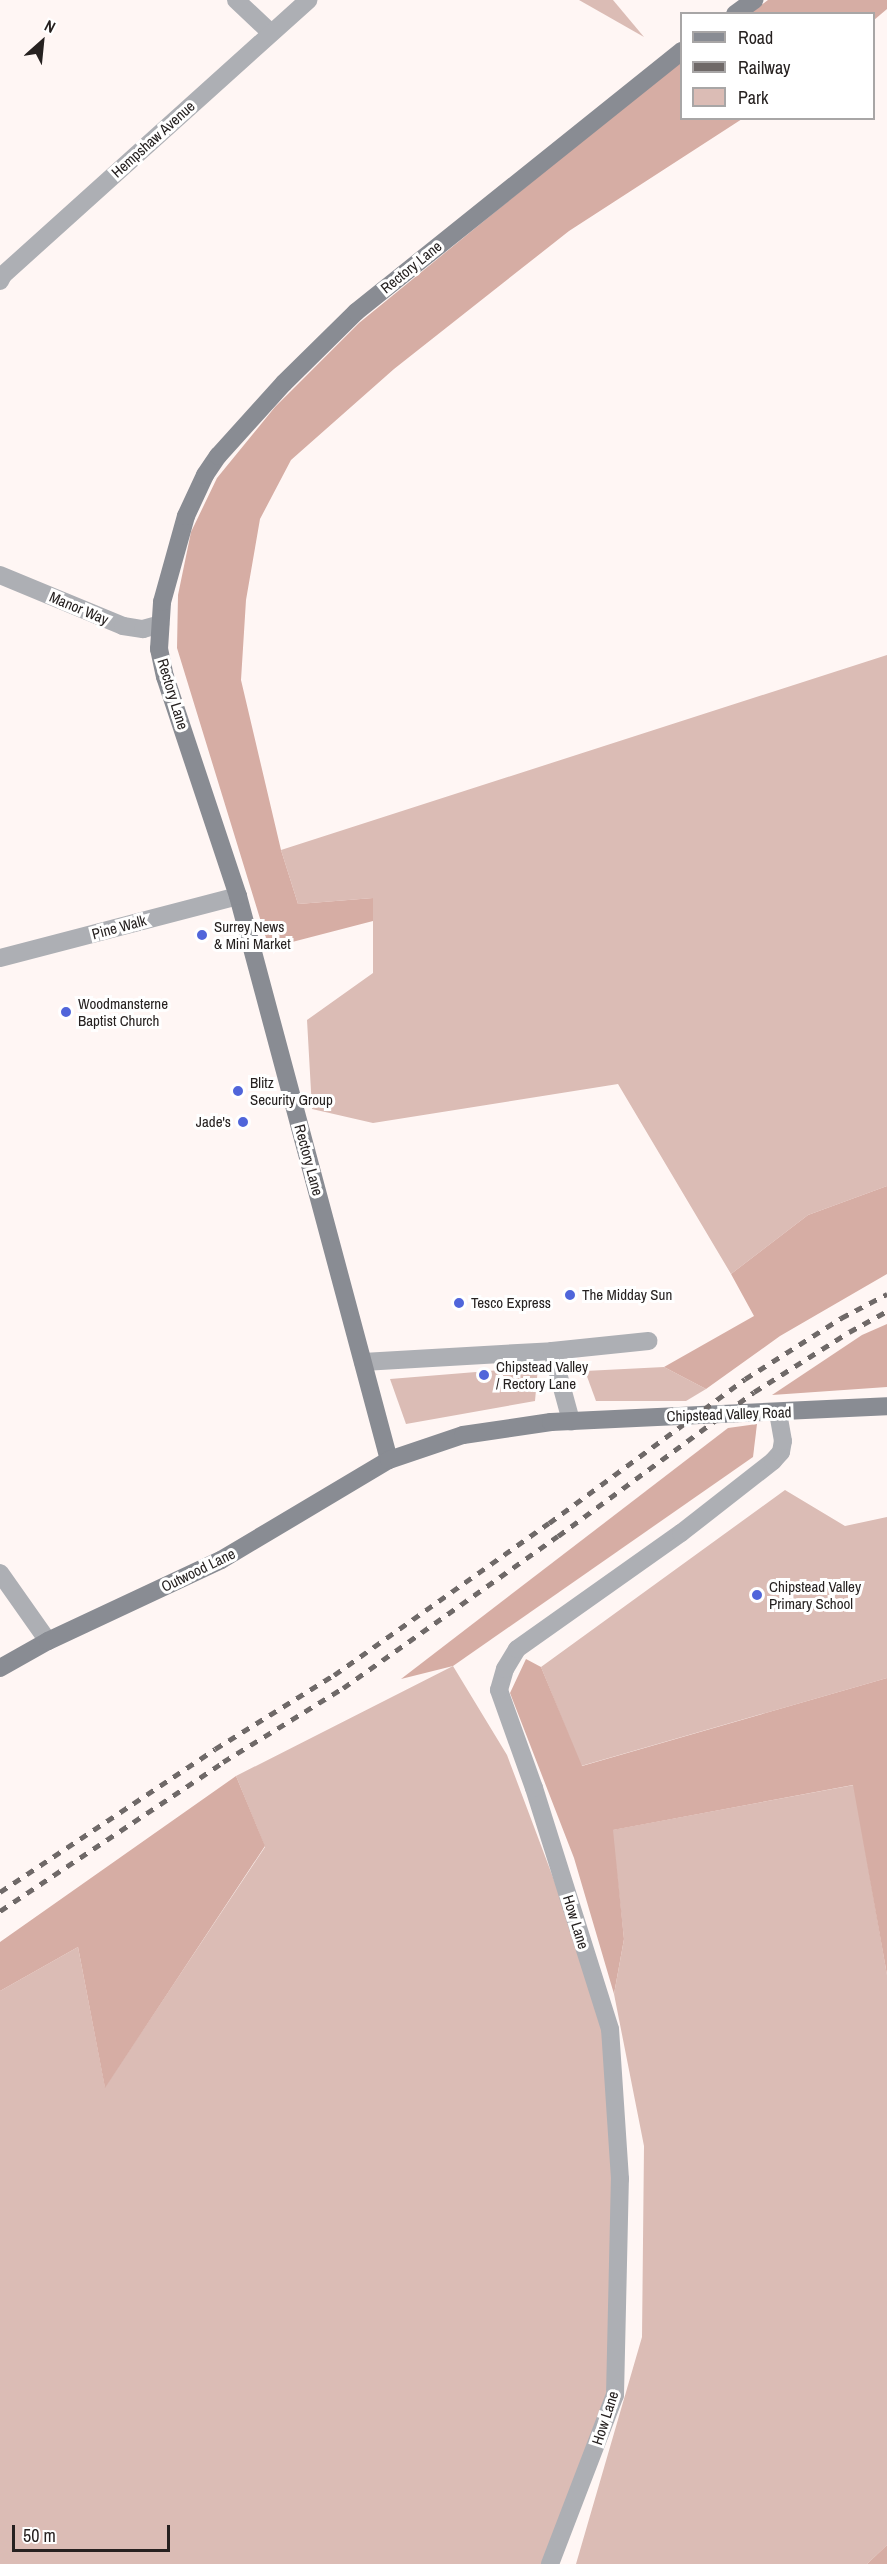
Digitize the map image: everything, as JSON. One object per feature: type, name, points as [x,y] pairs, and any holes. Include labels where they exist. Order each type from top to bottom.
[{"type":"main road","points":[[738,12],[754,0]]},
{"type":"main road","name":"Rectory Lane","points":[[389,1460],[238,896],[165,677],[159,649],[160,624],[169,572],[195,495],[218,456],[284,383],[356,312],[680,52]]},
{"type":"main road","name":"Chipstead Valley Road","points":[[389,1460],[462,1435],[506,1427],[571,1421],[887,1406]]},
{"type":"main road","name":"Outwood Lane","points":[[0,1668],[48,1641],[221,1560],[389,1460]]},
{"type":"street","points":[[236,0],[271,33]]},
{"type":"street","name":"Hempshaw Avenue","points":[[1,276],[308,0]]},
{"type":"street","name":"Manor Way","points":[[0,575],[123,627],[143,629],[160,624]]},
{"type":"street","name":"Pine Walk","points":[[0,958],[238,896]]},
{"type":"street","points":[[363,1362],[552,1352],[648,1341]]},
{"type":"street","points":[[552,1352],[571,1421]]},
{"type":"street","name":"How Lane","points":[[550,2564],[615,2395],[620,2179],[610,2029],[534,1788],[499,1690],[505,1669],[517,1649],[681,1533],[773,1461],[781,1452],[783,1441],[778,1412]]},
{"type":"street","points":[[0,1573],[48,1641]]},
{"type":"green space","points":[[579,0],[613,0],[644,37]]},
{"type":"green space","points":[[887,655],[887,1186],[808,1215],[731,1274],[618,1084],[373,1123],[312,1109],[307,1020],[373,973],[373,898],[298,904],[281,850]]},
{"type":"green space","points":[[538,1367],[535,1401],[406,1424],[390,1379]]},
{"type":"green space","points":[[664,1367],[706,1389],[686,1401],[596,1401],[585,1371]]},
{"type":"green space","name":"Chipstead Valley Primary School","points":[[785,1490],[845,1526],[887,1517],[887,1678],[581,1766],[541,1667]]},
{"type":"green space","points":[[453,1666],[507,1755],[610,2029],[615,2395],[550,2564],[0,2564],[0,1991],[78,1947],[105,2087],[265,1847],[236,1776]]},
{"type":"green space","points":[[854,1785],[887,1975],[887,2545],[867,2564],[576,2564],[642,2337],[644,2146],[614,1994],[624,1939],[612,1830]]},
{"type":"shaded area","points":[[768,0],[887,0],[887,9],[875,19],[875,12],[752,12]]},
{"type":"shaded area","points":[[680,61],[680,120],[740,120],[569,231],[394,369],[291,460],[260,519],[246,600],[241,680],[281,850],[298,904],[373,898],[373,921],[269,948],[177,648],[178,595],[191,532],[217,478],[275,407],[359,323]]},
{"type":"shaded area","points":[[887,1186],[887,1274],[780,1336],[706,1389],[664,1367],[754,1316],[731,1274],[808,1215]]},
{"type":"shaded area","points":[[887,1324],[887,1387],[772,1395],[862,1335]]},
{"type":"shaded area","points":[[757,1424],[753,1457],[453,1666],[401,1679],[728,1428]]},
{"type":"shaded area","points":[[526,1659],[541,1667],[582,1766],[887,1678],[887,1975],[853,1785],[613,1830],[624,1939],[614,1994],[574,1858],[510,1693]]},
{"type":"shaded area","points":[[236,1776],[265,1846],[105,2088],[78,1947],[0,1991],[0,1942]]},
{"type":"shaded area","points":[[887,2545],[887,2564],[867,2564]]},
{"type":"railway","points":[[0,1892],[215,1749],[334,1675],[549,1523],[745,1379],[841,1318],[887,1294]]},
{"type":"railway","points":[[0,1911],[223,1762],[343,1688],[558,1536],[754,1392],[849,1332],[887,1311]]},
{"type":"place","name":"Surrey News & Mini Market","points":[[202,935]]},
{"type":"place","name":"Woodmansterne Baptist Church","points":[[66,1012]]},
{"type":"place","name":"Blitz Security Group","points":[[238,1091]]},
{"type":"place","name":"Jade's","points":[[243,1122]]},
{"type":"place","name":"The Midday Sun","points":[[570,1295]]},
{"type":"place","name":"Tesco Express","points":[[459,1303]]},
{"type":"place","name":"Chipstead Valley / Rectory Lane","points":[[484,1375]]},
{"type":"place","name":"Chipstead Valley Primary School","points":[[757,1595]]}]
